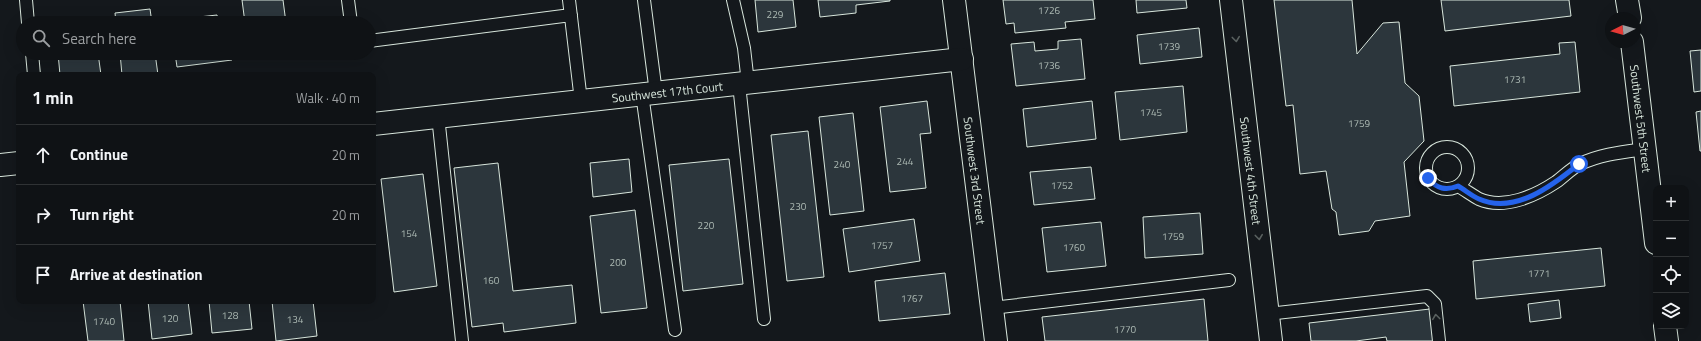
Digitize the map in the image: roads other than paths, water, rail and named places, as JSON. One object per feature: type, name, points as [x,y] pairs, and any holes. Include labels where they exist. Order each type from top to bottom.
[{"type":"street","name":"Southwest 3rd Street","points":[[954,0],[996,341]]},
{"type":"street","name":"Southwest 4th Street","points":[[1231,0],[1271,341]]},
{"type":"street","points":[[1627,0],[1629,12]]},
{"type":"street","name":"Southwest 5th Street","points":[[1633,48],[1653,221]]},
{"type":"street","name":"Southwest 17th Court","points":[[376,124],[962,59]]},
{"type":"street","points":[[0,165],[16,163]]},
{"type":"street","points":[[1665,329],[1667,341]]},
{"type":"lane","points":[[26,0],[27,16]]},
{"type":"lane","points":[[348,0],[349,16]]},
{"type":"lane","points":[[569,0],[581,101]]},
{"type":"lane","points":[[644,0],[649,94],[675,330]]},
{"type":"lane","points":[[733,0],[745,53],[744,83],[764,319]]},
{"type":"lane","points":[[376,40],[571,15]]},
{"type":"lane","points":[[33,60],[34,72]]},
{"type":"lane","points":[[438,116],[462,341]]},
{"type":"lane","points":[[1458,186],[1480,199],[1495,203],[1510,202],[1532,196],[1543,190],[1579,164],[1595,158],[1645,149]]},
{"type":"lane","points":[[992,308],[1229,280]]},
{"type":"lane","points":[[1268,314],[1428,296],[1435,304],[1439,341]]}]
